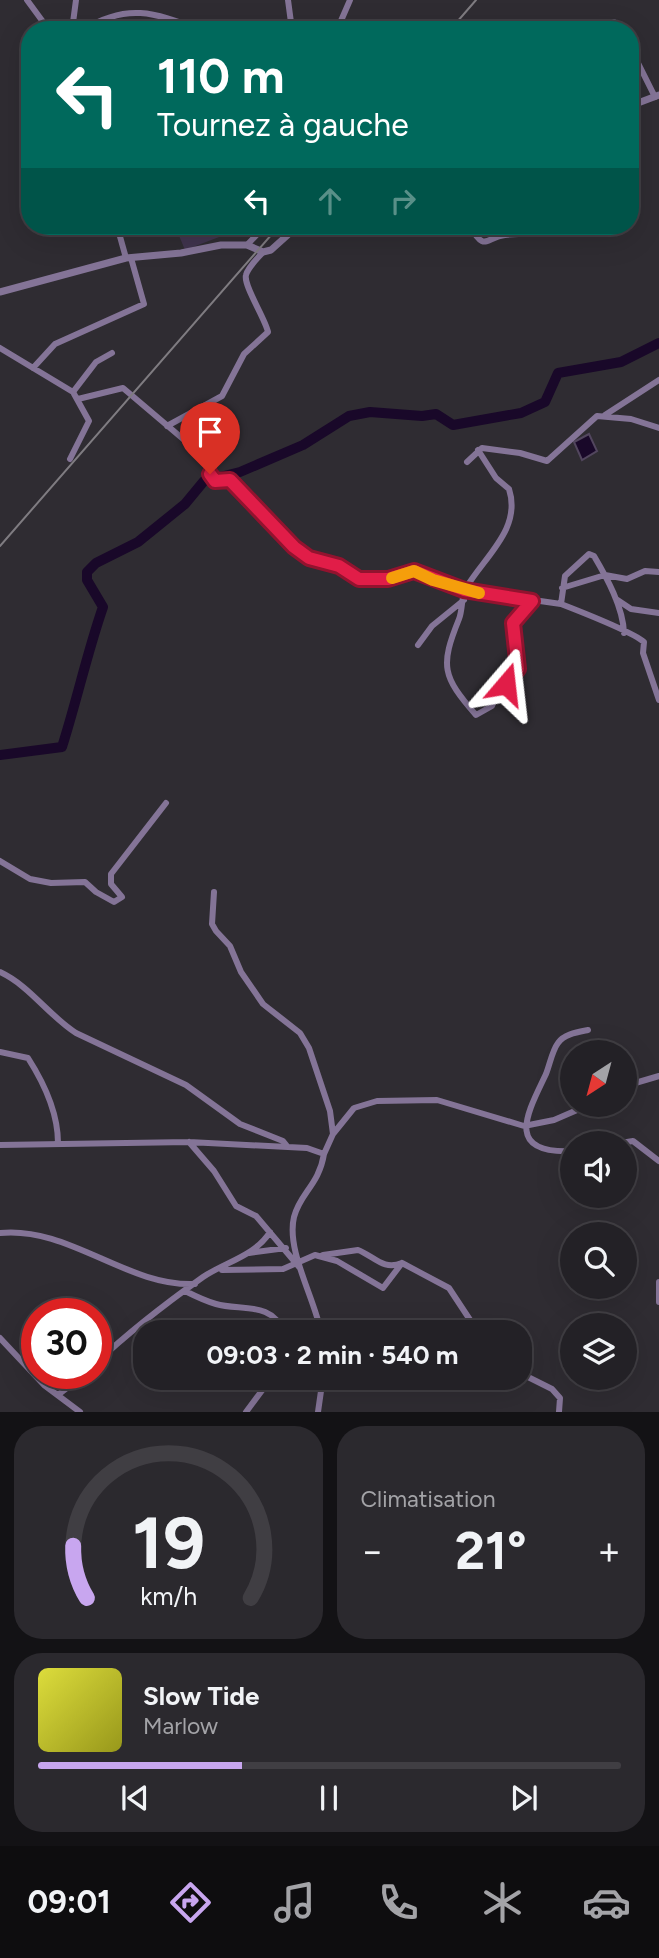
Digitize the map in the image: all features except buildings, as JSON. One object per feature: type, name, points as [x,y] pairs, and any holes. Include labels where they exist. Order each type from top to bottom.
[{"type":"street","points":[[27,0],[42,21]]},
{"type":"street","points":[[73,21],[76,0]]},
{"type":"street","points":[[288,0],[291,21]]},
{"type":"street","points":[[341,21],[350,0]]},
{"type":"street","points":[[96,21],[129,12],[152,12],[176,21]]},
{"type":"street","points":[[639,63],[657,96],[639,103]]},
{"type":"street","points":[[33,368],[55,344],[144,304],[119,235]]},
{"type":"street","points":[[247,245],[256,235]]},
{"type":"street","points":[[0,292],[128,258],[221,245],[247,245],[262,251],[271,250],[288,235]]},
{"type":"street","points":[[475,235],[477,239],[494,242],[505,235]]},
{"type":"street","points":[[167,426],[222,396],[244,354],[268,332],[257,302],[246,285],[246,275],[262,251]]},
{"type":"street","points":[[0,348],[73,392],[78,399],[89,421],[70,459]]},
{"type":"street","points":[[73,392],[96,362],[112,353]]},
{"type":"street","points":[[604,416],[659,380]]},
{"type":"street","points":[[78,399],[123,388],[189,444],[202,444],[214,466],[212,477],[230,480],[294,547],[309,558],[339,566],[359,579],[388,579],[414,571],[464,590],[561,604],[643,642],[643,653],[659,700]]},
{"type":"street","points":[[467,462],[482,447],[547,461],[597,416],[659,428]]},
{"type":"street","points":[[478,450],[496,478],[509,489],[511,517],[494,553],[464,590],[464,600],[445,664],[456,692],[476,715],[492,706],[496,696],[518,669],[513,623],[532,601]]},
{"type":"street","points":[[561,604],[565,576],[589,554],[594,556],[606,575],[624,633]]},
{"type":"street","points":[[562,588],[606,575],[627,579],[645,571],[659,572]]},
{"type":"street","points":[[614,598],[631,609],[659,613]]},
{"type":"street","points":[[418,645],[432,626],[464,600]]},
{"type":"street","points":[[0,861],[30,879],[71,884],[85,882],[114,902],[122,897],[111,884],[111,874],[166,803]]},
{"type":"street","points":[[214,892],[212,924],[216,931],[230,946],[241,972],[263,1004],[300,1033],[309,1048],[330,1111],[333,1134]]},
{"type":"street","points":[[0,972],[14,979],[62,1024],[76,1033],[196,1090],[240,1124],[284,1141],[287,1146]]},
{"type":"street","points":[[560,1149],[538,1145],[525,1133],[524,1126],[532,1099],[558,1042],[571,1034],[588,1030]]},
{"type":"street","points":[[0,1052],[28,1058],[40,1076],[58,1129],[58,1143]]},
{"type":"street","points":[[637,1082],[659,1076]]},
{"type":"street","points":[[318,1320],[294,1248],[293,1220],[301,1201],[321,1172],[324,1154],[333,1134],[354,1108],[377,1101],[437,1100],[524,1126],[561,1117]]},
{"type":"street","points":[[0,1145],[189,1142],[287,1146],[307,1148],[324,1154]]},
{"type":"street","points":[[189,1142],[214,1171],[236,1206],[256,1216],[299,1263]]},
{"type":"street","points":[[637,1144],[659,1161]]},
{"type":"street","points":[[112,1348],[137,1325],[195,1284],[247,1253],[270,1232]]},
{"type":"street","points":[[0,1233],[48,1237],[156,1279],[178,1284],[195,1284]]},
{"type":"street","points":[[247,1253],[286,1248]]},
{"type":"street","points":[[322,1256],[358,1250],[380,1264],[402,1263],[449,1288],[470,1320]]},
{"type":"street","points":[[221,1270],[273,1270],[299,1263],[315,1255],[344,1265],[380,1288],[386,1286],[402,1263]]},
{"type":"street","points":[[659,1282],[659,1302]]},
{"type":"street","points":[[185,1291],[215,1304],[263,1310],[277,1320]]},
{"type":"street","points":[[0,1338],[44,1385],[80,1412]]},
{"type":"street","points":[[532,1379],[552,1389],[560,1398],[559,1412]]},
{"type":"street","points":[[58,1395],[66,1389]]},
{"type":"street","points":[[246,1412],[262,1390]]},
{"type":"street","points":[[318,1412],[321,1390]]},
{"type":"shaded area","points":[[179,235],[224,235],[185,250]]},
{"type":"shaded area","points":[[589,434],[597,451],[582,460],[574,442]]},
{"type":"waterway","points":[[0,755],[62,747],[103,607],[87,580],[87,572],[96,563],[138,542],[185,504],[204,481],[240,472],[303,445],[349,416],[370,412],[422,416],[436,414],[453,425],[521,413],[545,402],[558,373],[621,362],[659,343]]},
{"type":"railway","points":[[458,21],[476,0]]},
{"type":"railway","points":[[0,546],[271,235]]},
{"type":"slow traffic","points":[[392,578],[414,571],[433,580],[479,593]]},
{"type":"route","points":[[210,474],[215,481],[230,480],[294,547],[309,558],[339,566],[359,579],[388,579],[414,571],[464,590],[532,601],[516,616],[513,623],[518,669],[506,684]]}]
